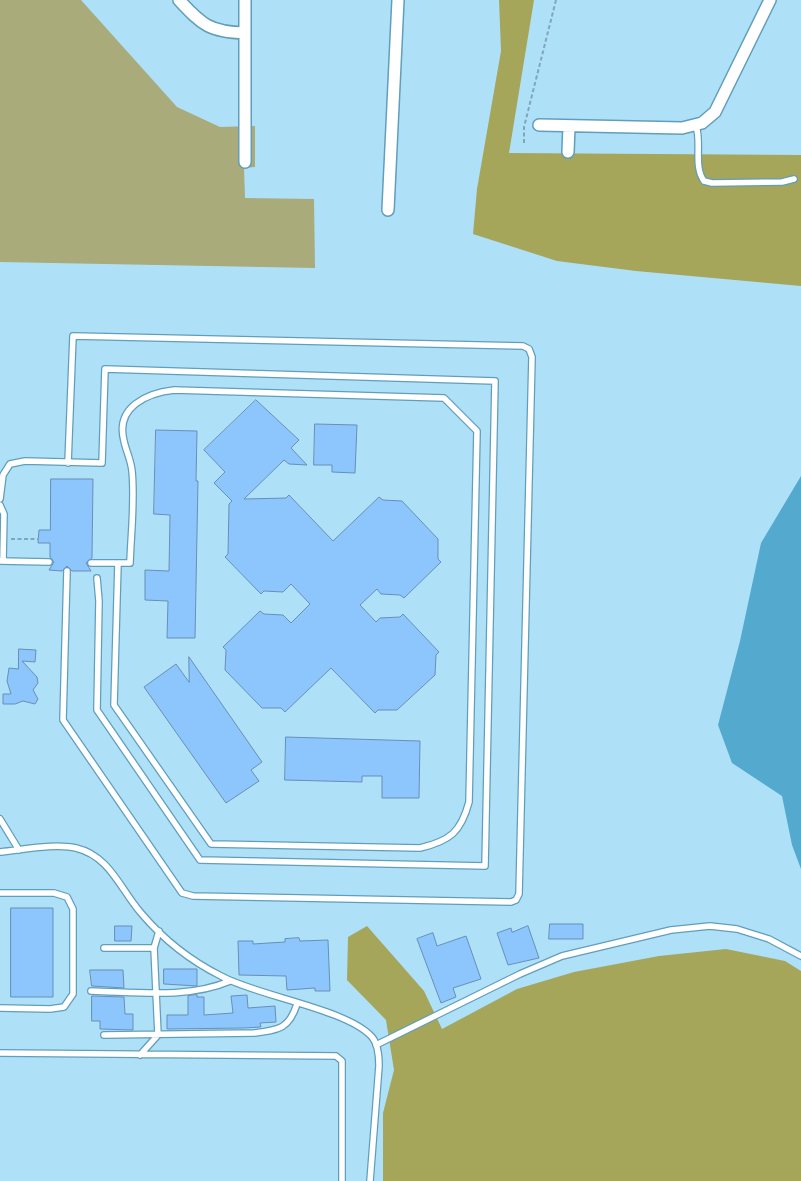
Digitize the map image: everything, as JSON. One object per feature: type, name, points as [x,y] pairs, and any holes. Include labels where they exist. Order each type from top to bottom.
[{"type":"street","points":[[178,0],[199,22],[210,29],[222,32],[245,33]]},
{"type":"street","points":[[245,0],[245,162]]},
{"type":"street","points":[[388,210],[398,0]]},
{"type":"street","points":[[539,125],[682,128],[696,126],[708,120],[718,108],[770,0]]},
{"type":"street","points":[[568,126],[568,152]]},
{"type":"lane","points":[[696,126],[699,137],[699,169],[704,181],[712,184],[782,182],[794,179]]},
{"type":"lane","points":[[67,571],[63,720],[182,893],[193,896],[511,902],[516,900],[519,894],[532,357],[529,349],[522,346],[73,336],[68,463]]},
{"type":"lane","points":[[0,499],[3,475],[10,464],[25,461],[102,463],[105,370],[495,381],[484,866],[200,860],[97,710],[99,601],[97,578]]},
{"type":"lane","points":[[92,563],[118,563],[130,563],[132,472],[124,442],[123,424],[132,406],[150,394],[174,390],[444,398],[477,431],[469,802],[460,826],[442,842],[420,848],[211,844],[114,705],[118,563]]},
{"type":"lane","points":[[0,504],[4,514],[1,561],[50,562]]},
{"type":"lane","points":[[0,819],[19,850]]},
{"type":"lane","points":[[0,852],[74,847],[93,854],[106,864],[140,913],[198,964],[230,981],[340,1018],[362,1029],[372,1037],[376,1045],[379,1066],[370,1181]]},
{"type":"lane","points":[[0,893],[54,893],[67,897],[73,909],[73,994],[64,1007],[0,1008]]},
{"type":"lane","points":[[376,1045],[520,974],[562,956],[671,930],[710,926],[737,929],[769,940],[801,956]]},
{"type":"lane","points":[[140,1055],[158,1035],[154,948],[159,931]]},
{"type":"lane","points":[[104,948],[154,948]]},
{"type":"lane","points":[[92,992],[157,992],[211,989],[230,981]]},
{"type":"lane","points":[[104,1035],[271,1031],[288,1024],[293,1019],[298,1004]]},
{"type":"lane","points":[[0,1053],[340,1058],[342,1061],[342,1181]]},
{"type":"path","points":[[524,143],[524,126],[556,0]]},
{"type":"path","points":[[3,538],[39,539]]},
{"type":"green space","points":[[0,0],[81,0],[177,107],[220,127],[255,126],[255,167],[244,168],[245,198],[314,199],[315,268],[0,262]]},
{"type":"shaded area","points":[[499,0],[534,0],[509,153],[801,155],[801,286],[636,271],[557,261],[473,234],[477,189],[501,51]]},
{"type":"shaded area","points":[[367,926],[424,991],[442,1029],[517,989],[574,972],[659,956],[726,949],[785,961],[801,971],[801,1181],[383,1181],[383,1113],[394,1070],[386,1020],[347,980],[348,937]]},
{"type":"water","points":[[801,476],[801,869],[792,845],[782,796],[732,763],[718,725],[740,641],[761,543]]},
{"type":"building","points":[[256,400],[299,440],[291,448],[307,465],[289,464],[284,460],[244,499],[286,498],[289,495],[333,541],[379,497],[383,500],[402,501],[438,539],[438,559],[441,562],[404,598],[400,595],[381,594],[377,589],[360,605],[376,622],[380,618],[400,617],[403,614],[439,652],[436,655],[435,675],[397,710],[378,710],[375,713],[331,668],[285,712],[281,708],[262,708],[225,670],[226,650],[223,647],[260,611],[264,614],[283,615],[291,623],[310,604],[291,584],[283,592],[264,591],[261,594],[225,557],[228,554],[229,504],[232,501],[214,483],[225,472],[204,450]]},
{"type":"building","points":[[315,424],[357,425],[355,473],[332,472],[332,465],[314,465]]},
{"type":"building","points":[[156,430],[197,431],[195,638],[167,638],[168,601],[145,600],[145,570],[169,571],[170,515],[154,514]]},
{"type":"building","points":[[51,479],[93,479],[92,558],[86,563],[91,571],[72,571],[67,566],[62,571],[49,570],[54,562],[50,557],[50,543],[38,543],[39,530],[50,530]]},
{"type":"building","points":[[19,649],[36,650],[35,662],[22,661],[37,677],[38,683],[33,690],[38,699],[35,704],[23,701],[15,704],[3,704],[3,694],[11,694],[7,681],[9,668],[18,669]]},
{"type":"building","points":[[189,657],[262,762],[251,770],[259,781],[226,803],[144,687],[176,664],[189,682]]},
{"type":"building","points":[[286,737],[420,741],[419,798],[382,798],[382,776],[362,776],[362,782],[285,780]]},
{"type":"building","points":[[11,908],[53,908],[53,997],[11,997]]},
{"type":"building","points":[[550,924],[583,924],[583,939],[549,939]]},
{"type":"building","points":[[115,926],[132,926],[131,941],[115,941]]},
{"type":"building","points":[[528,926],[539,958],[508,965],[497,933],[511,928],[512,932]]},
{"type":"building","points":[[433,933],[437,946],[466,936],[481,979],[453,988],[456,997],[441,1003],[417,939]]},
{"type":"building","points":[[299,938],[300,941],[328,940],[330,991],[315,991],[315,988],[287,990],[286,976],[239,975],[238,941],[253,941],[253,944],[285,942],[285,939]]},
{"type":"building","points":[[164,969],[197,969],[197,986],[164,984]]},
{"type":"building","points":[[90,970],[123,970],[124,988],[92,986]]},
{"type":"building","points":[[197,995],[197,997],[204,997],[204,1015],[233,1013],[231,996],[247,995],[248,1008],[275,1006],[276,1022],[260,1023],[261,1027],[167,1029],[167,1015],[188,1015],[188,996]]},
{"type":"building","points":[[92,996],[124,997],[125,1014],[133,1014],[133,1030],[100,1029],[100,1021],[92,1021]]}]
